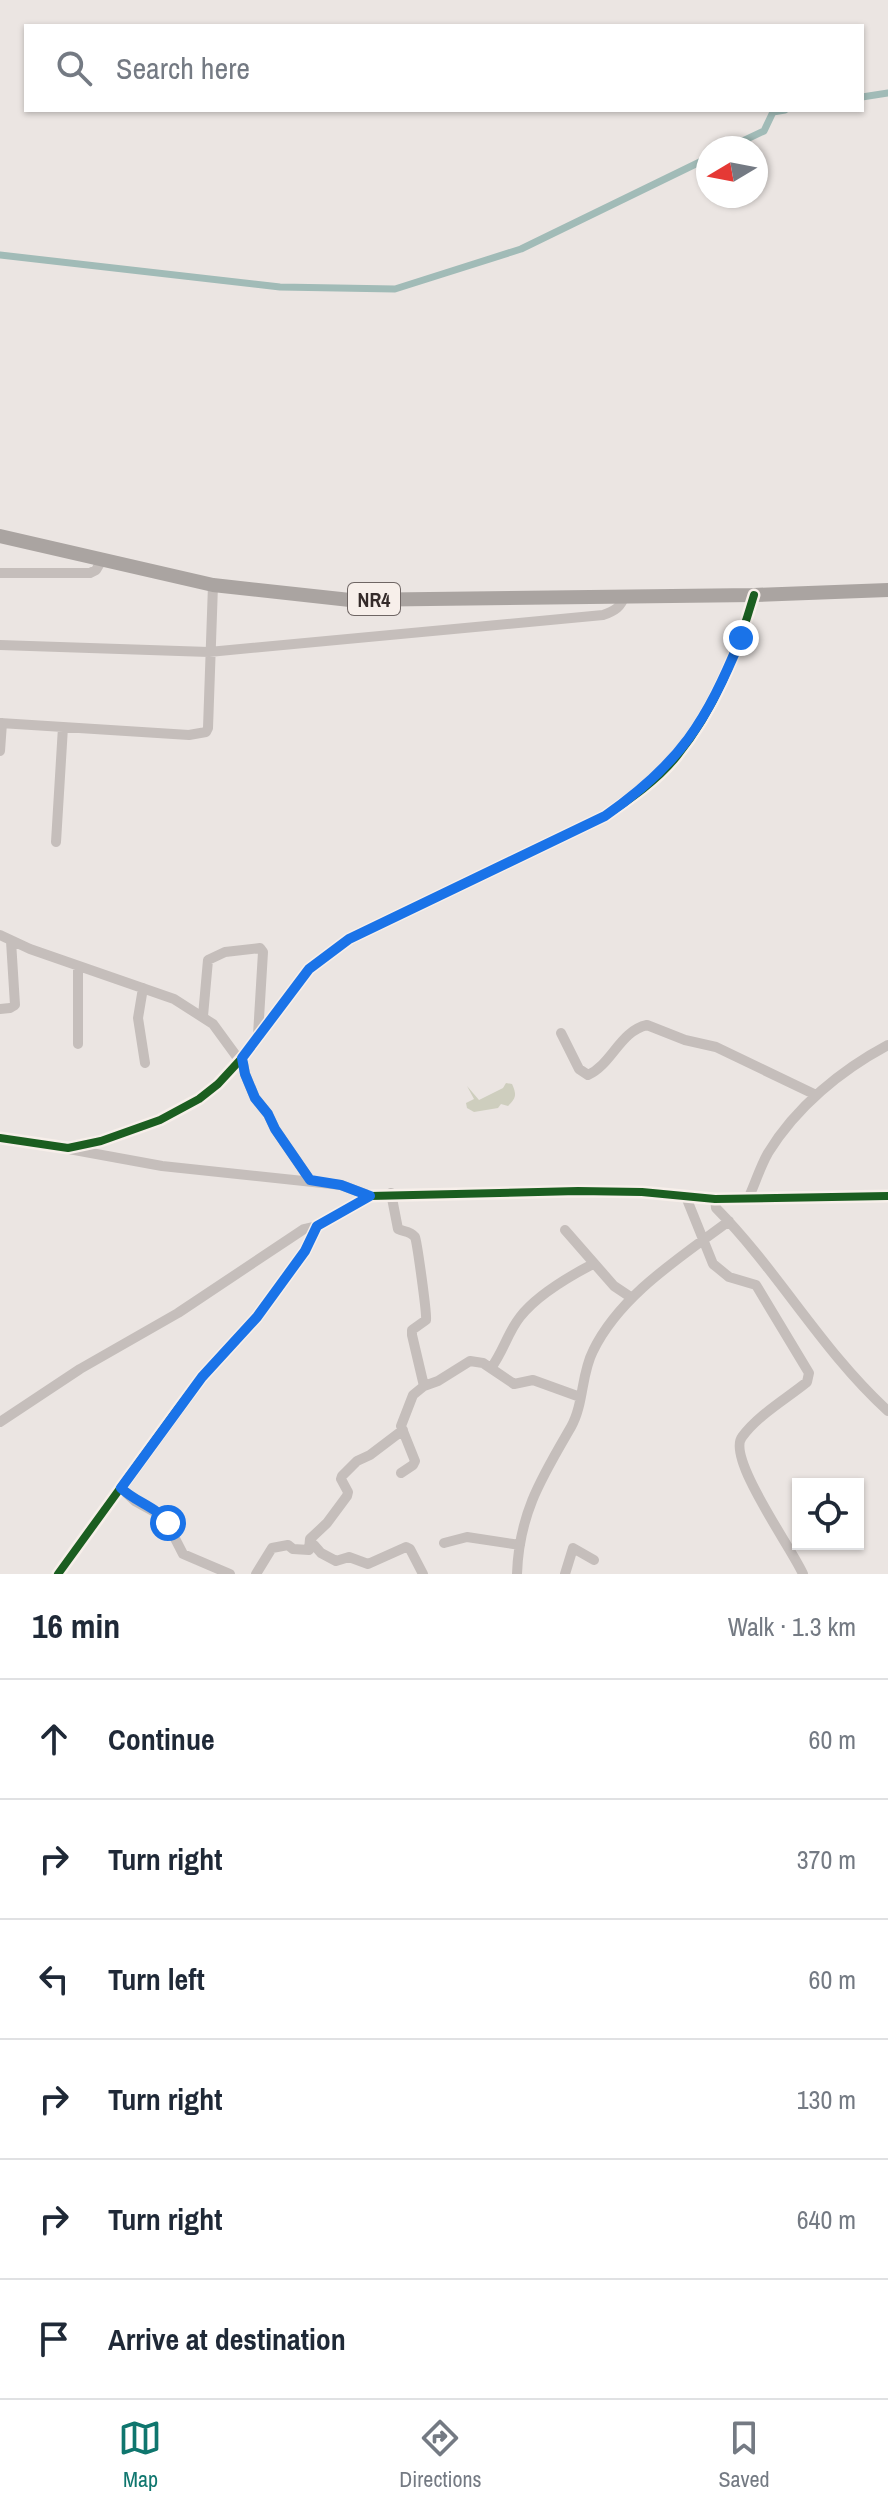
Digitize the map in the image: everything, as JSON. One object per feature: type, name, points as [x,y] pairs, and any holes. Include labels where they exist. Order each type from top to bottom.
[{"type":"highway","name":"NR4","points":[[0,536],[213,585],[350,600],[754,595],[888,590]]},
{"type":"street","points":[[0,573],[90,573],[102,560]]},
{"type":"street","points":[[0,751],[1,723],[189,735],[206,732],[213,585]]},
{"type":"street","points":[[0,645],[209,652],[603,615],[616,610],[625,595]]},
{"type":"street","points":[[68,1148],[101,1141],[160,1120],[199,1099],[241,1060],[309,969],[349,939],[605,816],[644,787],[675,759],[703,719],[735,652],[754,595]]},
{"type":"street","points":[[56,842],[63,727]]},
{"type":"street","points":[[0,935],[174,999],[203,1016],[241,1060],[255,1098],[310,1180]]},
{"type":"street","points":[[0,1009],[15,1005],[11,941]]},
{"type":"street","points":[[203,1016],[208,960],[225,952],[260,948],[263,952],[258,1035]]},
{"type":"street","points":[[78,966],[78,1044]]},
{"type":"street","points":[[143,988],[138,1018],[145,1063]]},
{"type":"street","points":[[561,1033],[579,1069],[588,1075],[597,1070],[634,1029],[647,1025],[685,1040],[716,1047],[816,1095]]},
{"type":"street","points":[[748,1199],[767,1154],[816,1095],[847,1070],[888,1045]]},
{"type":"street","points":[[0,1138],[162,1166],[310,1180],[341,1185],[370,1196]]},
{"type":"street","points":[[0,1422],[80,1369],[178,1313],[304,1229],[317,1226],[370,1196],[391,1193],[578,1191],[642,1192],[715,1199],[888,1196]]},
{"type":"street","points":[[391,1193],[398,1229],[411,1233],[417,1241],[427,1316],[426,1320],[415,1326],[412,1335],[424,1386]]},
{"type":"street","points":[[686,1197],[713,1264],[729,1277],[756,1285],[809,1373],[807,1382],[742,1437],[739,1447],[756,1496],[803,1574]]},
{"type":"street","points":[[715,1199],[716,1208],[848,1373],[888,1411]]},
{"type":"street","points":[[517,1574],[520,1545],[533,1495],[573,1424],[591,1353],[632,1298],[675,1259],[729,1221]]},
{"type":"street","points":[[58,1574],[194,1388],[257,1317],[305,1251],[317,1226]]},
{"type":"street","points":[[565,1230],[614,1286],[632,1298]]},
{"type":"street","points":[[491,1368],[504,1350],[520,1317],[554,1289],[593,1264]]},
{"type":"street","points":[[401,1473],[415,1461],[402,1433],[402,1421],[409,1401],[424,1386],[470,1361],[483,1363],[514,1384],[533,1380],[580,1397]]},
{"type":"street","points":[[310,1547],[310,1539],[327,1523],[347,1496],[341,1479],[349,1467],[403,1430]]},
{"type":"street","points":[[121,1488],[135,1501],[164,1517],[183,1554],[230,1574]]},
{"type":"street","points":[[444,1543],[467,1537],[520,1545]]},
{"type":"street","points":[[256,1574],[277,1545],[309,1550],[314,1545],[336,1561],[349,1557],[368,1564],[406,1547],[423,1574]]},
{"type":"street","points":[[565,1574],[573,1548],[594,1560]]},
{"type":"green space","points":[[506,1083],[512,1084],[515,1094],[508,1106],[501,1104],[498,1108],[474,1112],[467,1108],[466,1103],[474,1099],[467,1086],[479,1100],[503,1088]]},
{"type":"waterway","points":[[864,97],[888,93]]},
{"type":"waterway","points":[[753,136],[764,131],[773,112]]},
{"type":"waterway","points":[[0,255],[280,287],[395,289],[521,249],[696,164]]},
{"type":"cycle path","points":[[0,1138],[68,1148],[101,1141],[160,1120],[199,1099],[218,1084],[242,1058],[309,969],[349,939],[605,816],[624,803],[669,765],[703,719],[732,659],[754,595]]},
{"type":"cycle path","points":[[58,1574],[202,1377],[257,1317],[305,1251],[317,1226],[370,1196],[578,1191],[642,1192],[715,1199],[888,1196]]},
{"type":"route","points":[[168,1523],[160,1514],[135,1501],[121,1488],[202,1377],[257,1317],[305,1251],[317,1226],[370,1196],[351,1187],[310,1180],[255,1098],[242,1058],[292,989],[327,953],[371,927],[605,816],[633,796],[675,759],[703,719],[741,638]]}]
